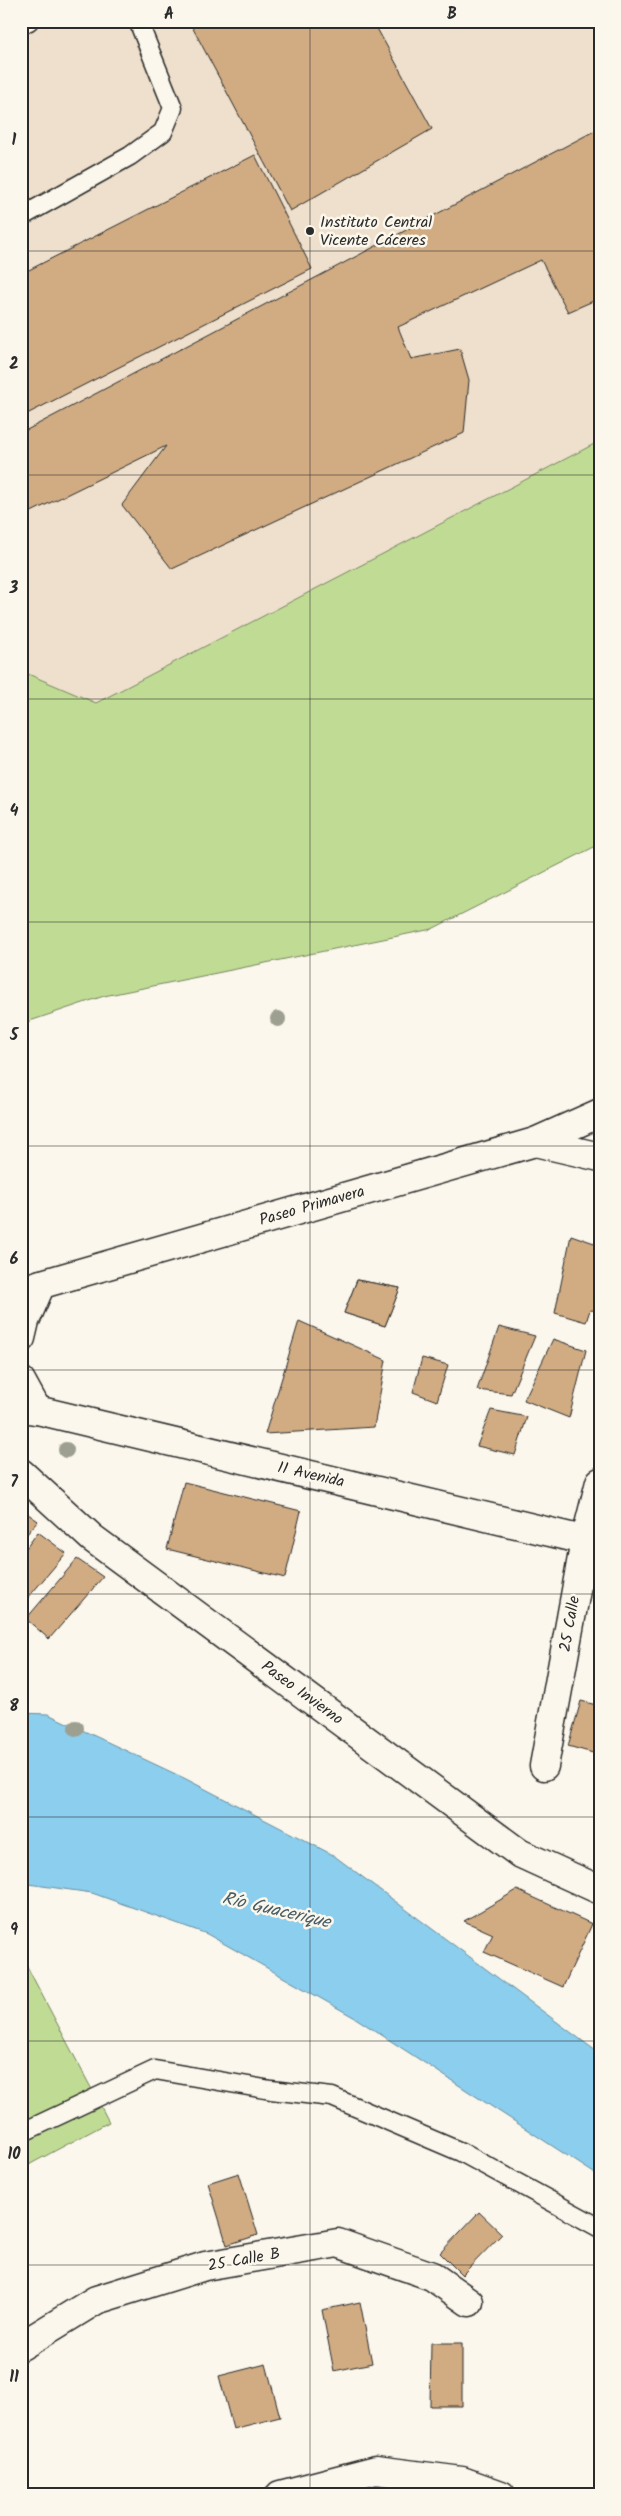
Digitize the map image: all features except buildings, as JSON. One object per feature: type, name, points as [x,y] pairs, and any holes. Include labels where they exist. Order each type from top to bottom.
[{"type":"street","name":"Paseo Primavera","points":[[31,1287],[535,1142],[600,1113]]},
{"type":"street","points":[[535,1142],[600,1157]]},
{"type":"street","points":[[21,1338],[31,1287]]},
{"type":"street","points":[[21,1381],[29,1409]]},
{"type":"street","name":"11 Avenida","points":[[29,1409],[592,1542]]},
{"type":"street","name":"Paseo Invierno","points":[[21,1473],[92,1538],[519,1853],[600,1890]]},
{"type":"street","name":"25 Calle","points":[[544,1766],[592,1542],[600,1482]]},
{"type":"street","name":"25 Calle B","points":[[21,2346],[96,2300],[205,2266],[338,2243],[432,2276],[469,2302]]},
{"type":"street","points":[[280,2495],[376,2470],[462,2481],[501,2495]]},
{"type":"lane","points":[[21,25],[29,21]]},
{"type":"lane","points":[[21,216],[130,156],[162,132],[173,108],[138,21]]},
{"type":"lane","points":[[21,2133],[155,2070],[271,2090],[332,2097],[461,2152],[600,2228]]},
{"type":"shaded area","name":"Instituto Central Vicente Cáceres","points":[[21,21],[600,21],[600,441],[96,703],[21,671]]},
{"type":"green space","points":[[600,441],[600,844],[432,929],[104,996],[21,1024],[21,671],[96,703]]},
{"type":"green space","points":[[21,1955],[109,2122],[21,2169]]},
{"type":"water","name":"Río Guacerique","points":[[21,1713],[48,1714],[184,1778],[333,1855],[600,2054],[600,2177],[357,2019],[207,1934],[92,1893],[21,1883]]},
{"type":"place","name":"Instituto Central Vicente Cáceres","points":[[310,231]]}]
